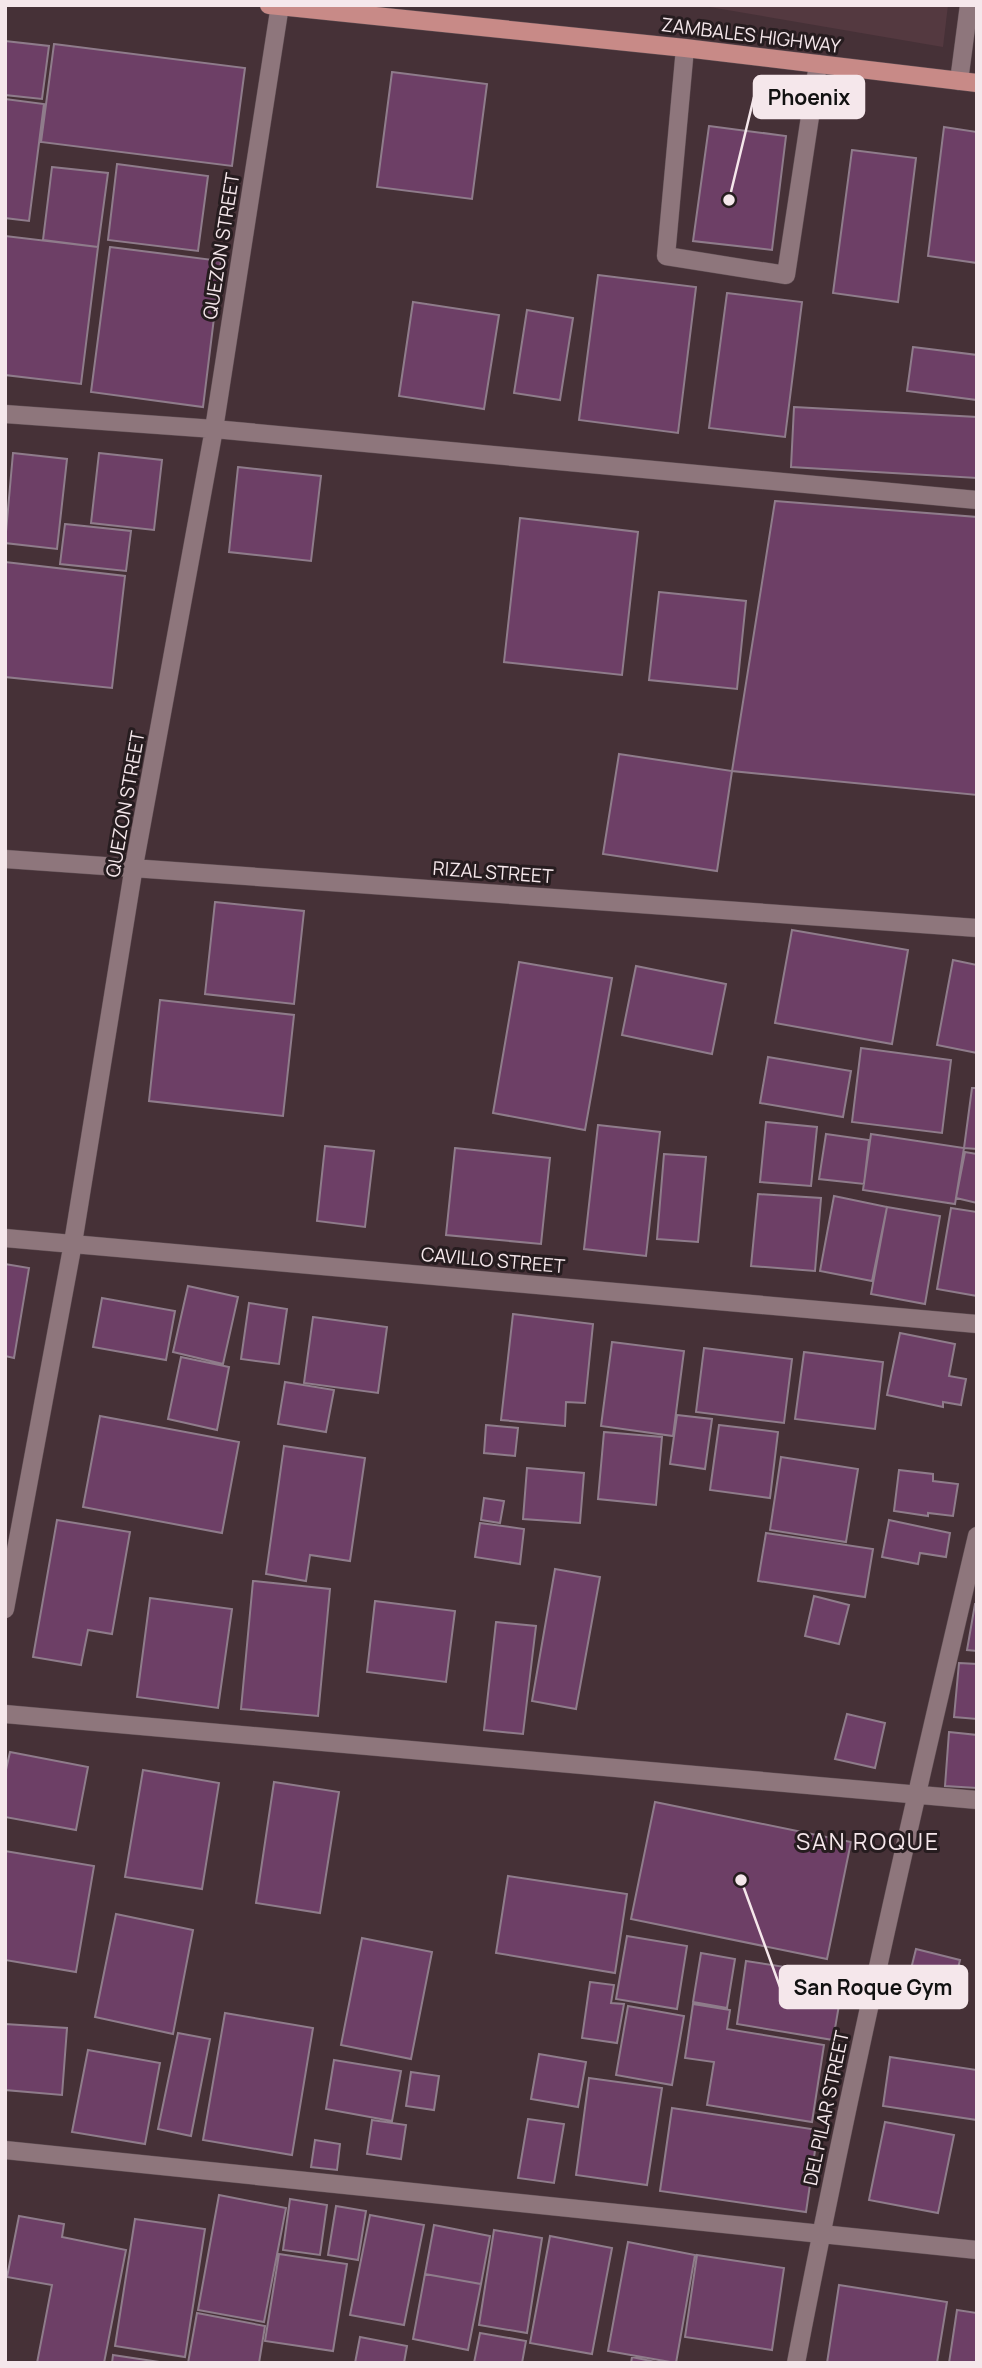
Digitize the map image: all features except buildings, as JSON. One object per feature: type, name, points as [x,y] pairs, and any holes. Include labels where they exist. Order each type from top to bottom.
[{"type":"main road","name":"ZAMBALES HIGHWAY","points":[[276,6],[685,48],[968,82]]},
{"type":"street","points":[[968,82],[969,5]]},
{"type":"street","name":"QUEZON STREET","points":[[5,1609],[73,1243],[134,866],[214,429],[276,6]]},
{"type":"street","points":[[685,48],[666,257],[786,275],[818,64]]},
{"type":"street","points":[[5,414],[214,429],[977,500]]},
{"type":"street","name":"RIZAL STREET","points":[[5,859],[134,866],[977,928]]},
{"type":"street","name":"CAVILLO STREET","points":[[5,1238],[977,1324]]},
{"type":"street","name":"DEL PILAR STREET","points":[[796,2363],[821,2232],[916,1793],[977,1536]]},
{"type":"street","points":[[5,1714],[977,1800]]},
{"type":"street","points":[[5,2150],[977,2250]]},
{"type":"shaded area","points":[[698,5],[948,5],[943,47]]},
{"type":"place","name":"Phoenix","points":[[729,200]]},
{"type":"place","name":"San Roque Gym","points":[[741,1880]]},
{"type":"district","name":"SAN ROQUE","points":[[868,1842]]}]
